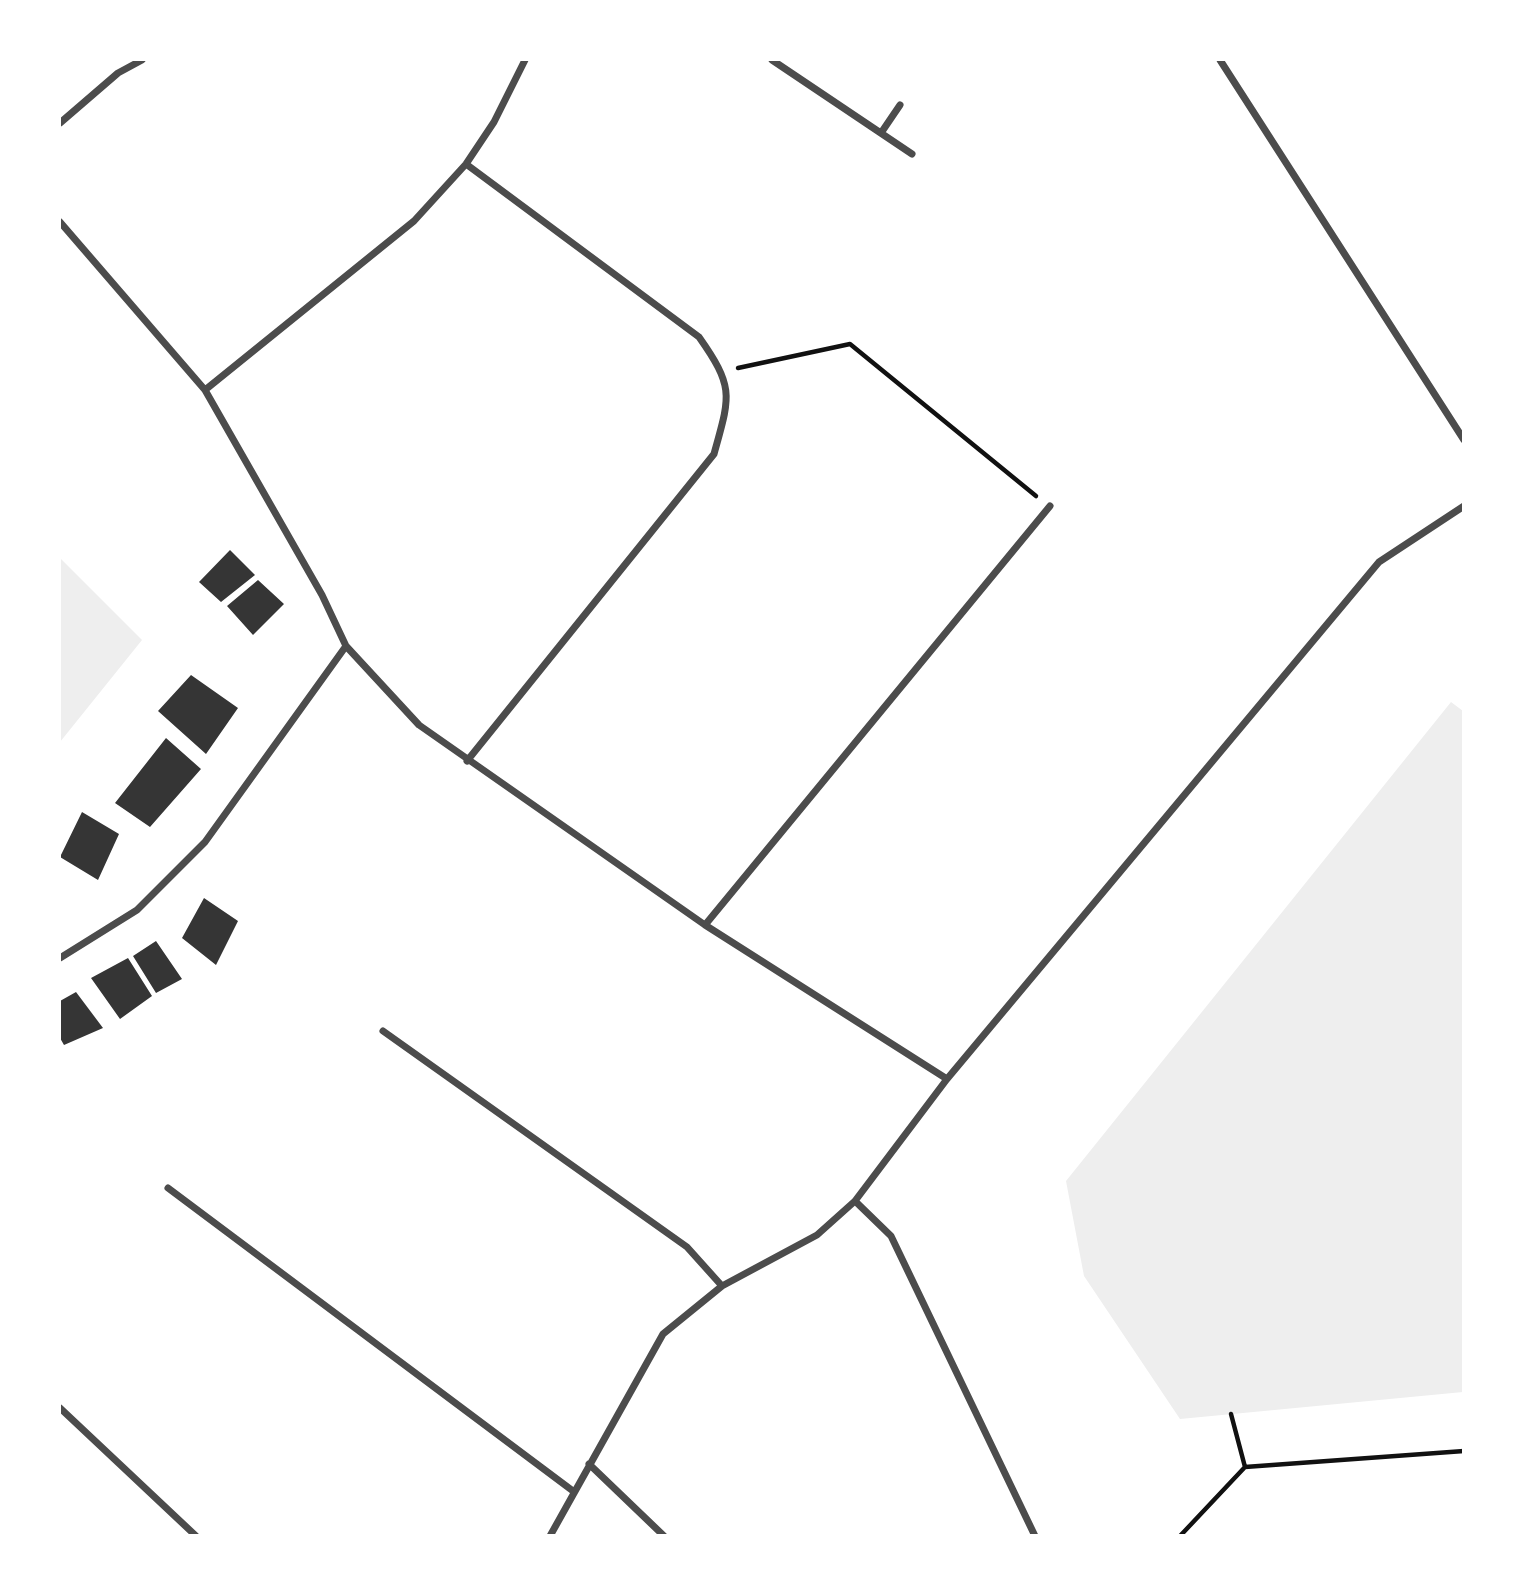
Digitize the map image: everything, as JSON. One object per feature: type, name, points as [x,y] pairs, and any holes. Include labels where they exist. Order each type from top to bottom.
[{"type":"street","points":[[60,123],[118,73],[142,60]]},
{"type":"street","points":[[205,390],[414,221],[466,164],[494,122],[526,60]]},
{"type":"street","points":[[772,60],[912,154]]},
{"type":"street","points":[[1220,60],[1464,440]]},
{"type":"street","points":[[881,133],[901,104]]},
{"type":"street","points":[[466,164],[699,337],[723,371],[728,405],[714,454],[467,761]]},
{"type":"street","points":[[60,222],[205,390],[322,595],[346,646],[419,725],[705,925],[947,1079]]},
{"type":"street","points":[[705,925],[1050,506]]},
{"type":"street","points":[[550,1535],[663,1334],[722,1286],[817,1235],[855,1201],[947,1079],[1379,562],[1464,506]]},
{"type":"street","points":[[60,958],[137,910],[205,842],[346,646]]},
{"type":"street","points":[[383,1031],[687,1247],[722,1286]]},
{"type":"street","points":[[168,1188],[573,1491]]},
{"type":"street","points":[[855,1201],[891,1236],[1035,1535]]},
{"type":"street","points":[[60,1408],[195,1535]]},
{"type":"street","points":[[589,1464],[664,1535]]},
{"type":"path","points":[[723,371],[850,344],[1013,480],[1050,506]]},
{"type":"path","points":[[1231,1414],[1245,1466]]},
{"type":"path","points":[[1180,1535],[1245,1466],[1464,1451]]},
{"type":"shaded area","points":[[60,558],[142,640],[60,742]]},
{"type":"shaded area","points":[[1451,702],[1463,711],[1463,1392],[1180,1419],[1084,1276],[1066,1181]]},
{"type":"building","points":[[230,550],[255,575],[221,602],[199,582]]},
{"type":"building","points":[[258,580],[284,604],[253,635],[227,606]]},
{"type":"building","points":[[191,675],[238,708],[206,754],[158,711]]},
{"type":"building","points":[[166,738],[201,769],[150,827],[115,803]]},
{"type":"building","points":[[82,812],[119,834],[98,880],[60,857]]},
{"type":"building","points":[[204,898],[238,921],[216,965],[182,938]]},
{"type":"building","points":[[156,941],[182,979],[156,993],[133,956]]},
{"type":"building","points":[[128,958],[152,996],[120,1019],[91,978]]},
{"type":"building","points":[[76,992],[103,1028],[64,1045],[60,1038],[60,1001]]}]
